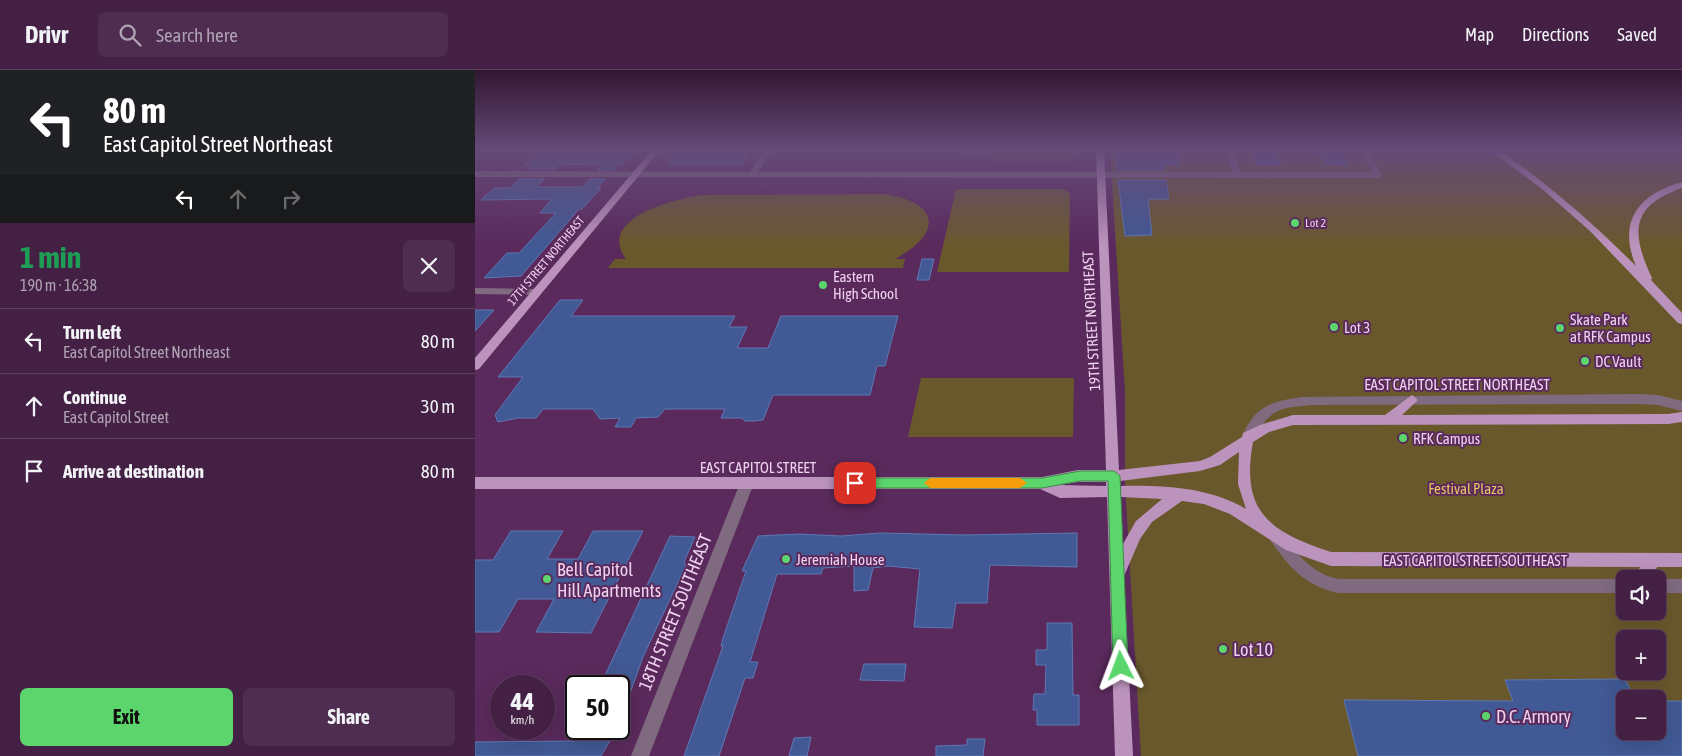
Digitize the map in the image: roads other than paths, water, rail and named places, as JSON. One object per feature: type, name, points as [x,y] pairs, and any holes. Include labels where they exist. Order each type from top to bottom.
[{"type":"main road","name":"17TH STREET NORTHEAST","points":[[475,366],[628,182]]},
{"type":"main road","name":"19TH STREET NORTHEAST","points":[[1101,182],[1124,756]]},
{"type":"main road","points":[[1537,182],[1623,240],[1639,260],[1653,288]]},
{"type":"main road","points":[[1623,240],[1635,217],[1647,201],[1668,189],[1682,184]]},
{"type":"main road","points":[[1623,240],[1653,288],[1682,320]]},
{"type":"main road","points":[[1389,419],[1412,400]]},
{"type":"main road","name":"EAST CAPITOL STREET NORTHEAST","points":[[1114,483],[1200,466],[1215,461],[1248,437],[1265,428],[1283,422],[1305,419],[1668,419],[1682,417]]},
{"type":"main road","points":[[1248,437],[1243,458],[1243,483],[1255,512],[1274,534]]},
{"type":"main road","name":"EAST CAPITOL STREET","points":[[475,483],[1042,483]]},
{"type":"main road","name":"EAST CAPITOL STREET SOUTHEAST","points":[[1042,483],[1060,492],[1114,483],[1205,498],[1221,503],[1303,551],[1331,559],[1682,560]]},
{"type":"main road","points":[[1117,575],[1141,523],[1153,511],[1181,495]]},
{"type":"main road","points":[[1647,570],[1653,560]]},
{"type":"street","points":[[475,291],[536,292]]},
{"type":"street","name":"EAST CAPITOL STREET NORTHEAST","points":[[1248,437],[1253,424],[1262,413],[1292,403],[1314,400],[1639,399],[1658,400],[1682,406]]},
{"type":"street","name":"18TH STREET SOUTHEAST","points":[[640,756],[747,483]]},
{"type":"street","name":"EAST CAPITOL STREET SOUTHEAST","points":[[1274,534],[1300,570],[1318,582],[1338,586],[1616,586]]},
{"type":"street","points":[[1666,586],[1682,586]]},
{"type":"place","name":"Lot 2","points":[[1295,223]]},
{"type":"place","name":"Eastern High School","points":[[823,285]]},
{"type":"place","name":"Lot 3","points":[[1334,327]]},
{"type":"place","name":"Skate Park at RFK Campus","points":[[1560,328]]},
{"type":"place","name":"DC Vault","points":[[1585,361]]},
{"type":"place","name":"RFK Campus","points":[[1403,438]]},
{"type":"place","name":"Jeremiah House","points":[[786,559]]},
{"type":"place","name":"Bell Capitol Hill Apartments","points":[[547,579]]},
{"type":"place","name":"Lot 10","points":[[1223,649]]},
{"type":"place","name":"D.C. Armory","points":[[1486,716]]},
{"type":"park label","name":"Festival Plaza","points":[[1466,488]]}]
